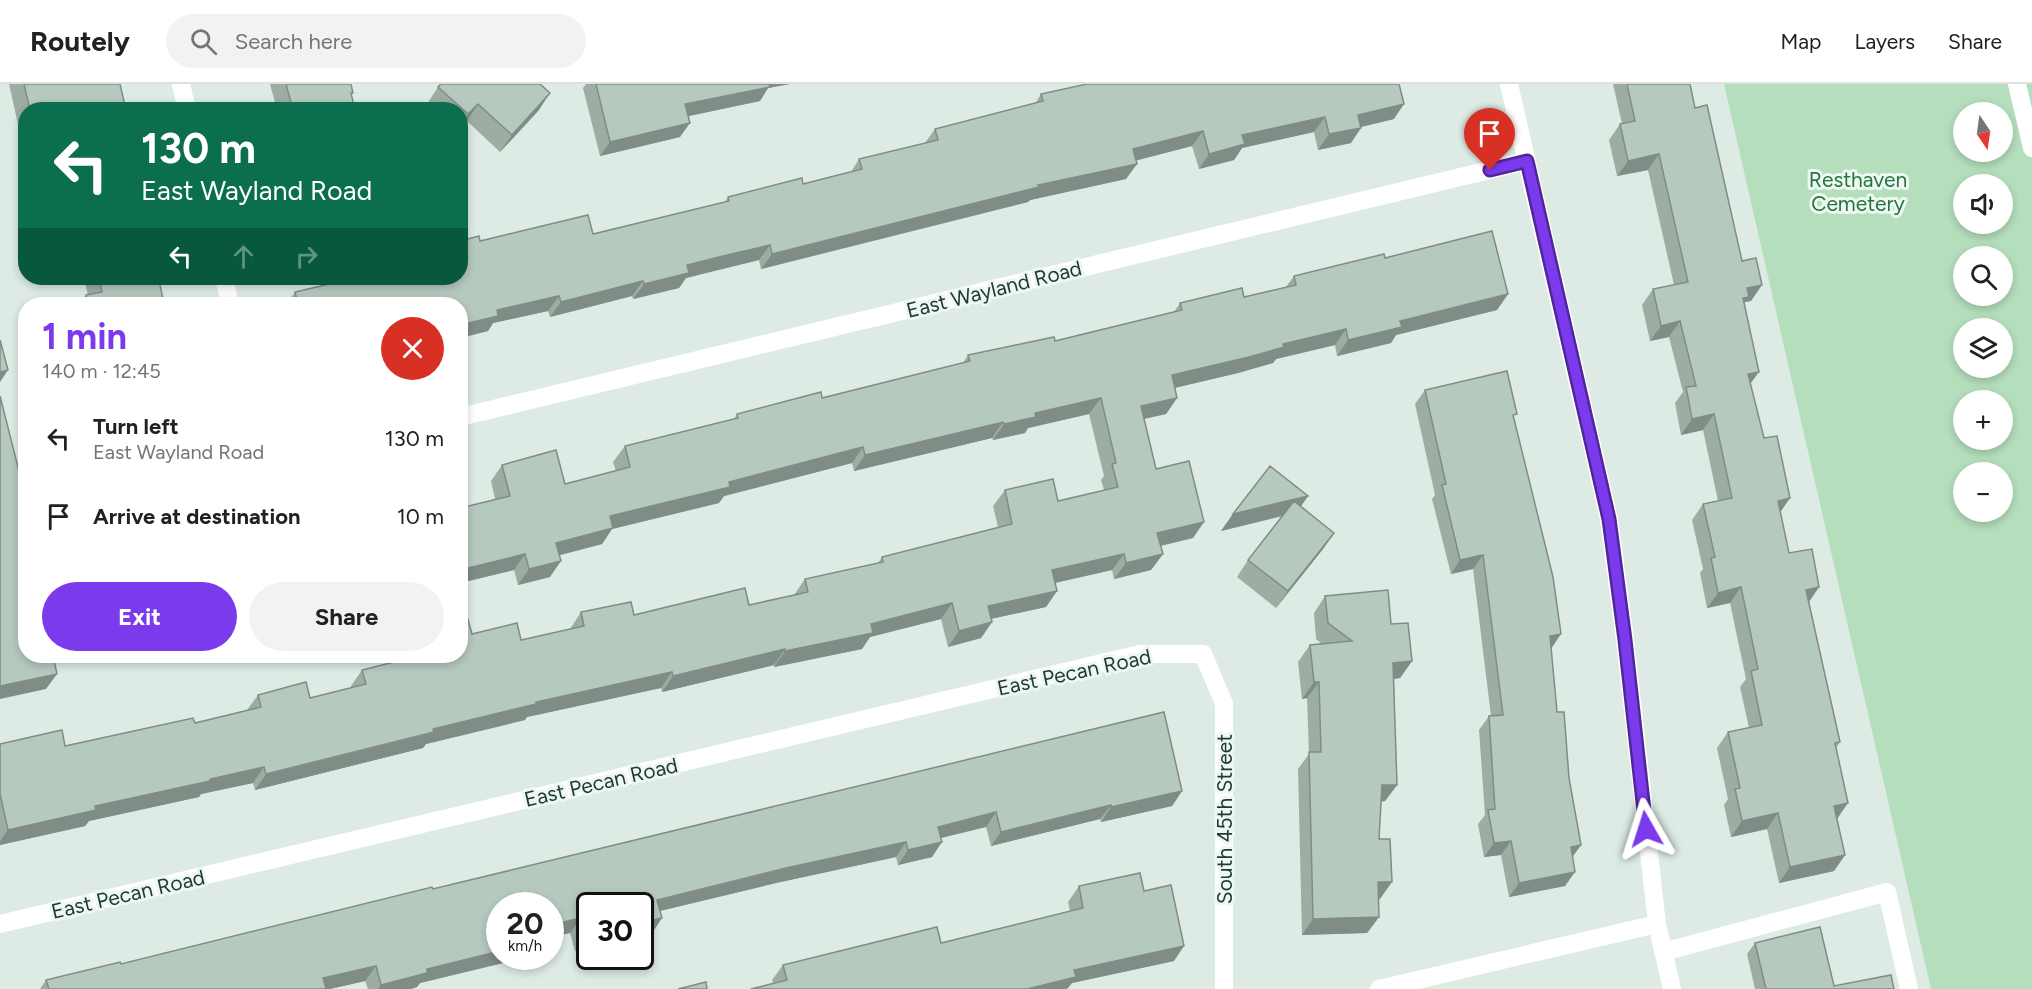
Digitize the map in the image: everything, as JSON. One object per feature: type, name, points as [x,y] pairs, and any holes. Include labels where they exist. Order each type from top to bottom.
[{"type":"street","points":[[181,84],[184,102]]},
{"type":"street","points":[[1509,84],[1609,519],[1657,924],[1672,989]]},
{"type":"street","points":[[2017,84],[2032,148]]},
{"type":"street","name":"East Wayland Road","points":[[468,415],[1527,161]]},
{"type":"street","name":"East Pecan Road","points":[[0,924],[1140,654],[1203,654]]},
{"type":"street","name":"South 45th Street","points":[[1203,654],[1224,703],[1224,989]]},
{"type":"street","points":[[1663,952],[1887,892],[1909,989]]},
{"type":"street","points":[[1379,989],[1438,982],[1657,924]]},
{"type":"green space","name":"Resthaven Cemetery","points":[[1724,84],[2032,84],[2032,989],[1931,989]]},
{"type":"building","points":[[24,84],[120,84],[124,102],[28,102]]},
{"type":"building","points":[[286,84],[351,84],[353,93],[351,93],[353,102],[291,102]]},
{"type":"building","points":[[441,84],[540,84],[550,93],[512,135],[478,104],[468,114],[468,102],[455,102],[438,87]]},
{"type":"building","points":[[596,84],[769,84],[770,87],[685,104],[690,123],[610,142]]},
{"type":"building","points":[[1087,84],[1399,84],[1404,104],[1358,115],[1361,128],[1329,134],[1325,117],[1242,135],[1245,144],[1209,154],[1203,131],[1133,149],[1137,164],[1038,185],[1039,187],[772,254],[770,245],[727,255],[687,265],[689,273],[644,284],[643,281],[561,302],[559,296],[497,310],[498,316],[468,323],[468,297],[296,297],[295,292],[325,285],[468,285],[468,239],[479,236],[480,241],[588,215],[593,234],[729,201],[728,197],[802,178],[803,184],[862,169],[859,159],[938,140],[935,129],[1043,101],[1041,94]]},
{"type":"building","points":[[1627,84],[1690,84],[1695,108],[1707,105],[1742,261],[1756,258],[1762,285],[1747,288],[1749,297],[1743,298],[1759,372],[1748,374],[1764,438],[1777,436],[1790,498],[1778,501],[1789,553],[1812,549],[1819,587],[1806,590],[1840,742],[1835,743],[1848,803],[1834,806],[1845,855],[1790,867],[1778,813],[1742,821],[1735,789],[1740,788],[1728,732],[1762,725],[1751,671],[1758,669],[1741,587],[1718,593],[1711,558],[1715,557],[1703,504],[1732,498],[1714,414],[1692,419],[1686,387],[1696,386],[1680,321],[1661,326],[1653,289],[1688,282],[1659,154],[1628,161],[1620,124],[1635,121]]},
{"type":"building","points":[[1492,231],[1508,294],[1400,321],[1402,327],[1348,340],[1346,329],[1283,344],[1284,347],[1249,357],[1172,375],[1177,398],[1141,406],[1156,469],[1189,461],[1204,522],[1157,533],[1163,554],[1126,563],[1124,554],[1052,570],[1057,591],[988,606],[992,622],[959,631],[952,603],[871,624],[873,633],[785,651],[785,649],[673,676],[672,672],[536,702],[536,704],[433,729],[434,732],[266,774],[264,767],[95,806],[96,810],[8,830],[0,794],[0,744],[62,730],[65,746],[193,718],[195,723],[261,707],[258,695],[306,682],[310,698],[366,684],[362,670],[390,663],[468,663],[468,620],[472,634],[517,623],[521,640],[584,626],[581,612],[631,602],[634,615],[745,588],[749,605],[808,592],[805,579],[883,562],[882,557],[1012,524],[1005,490],[1053,479],[1058,501],[1118,487],[1112,464],[1116,463],[1101,398],[1035,413],[1036,417],[1004,424],[1003,422],[865,455],[863,447],[729,482],[730,487],[610,516],[613,528],[556,543],[561,561],[529,569],[525,554],[468,568],[468,506],[510,496],[502,465],[556,450],[565,484],[630,467],[625,446],[738,418],[737,414],[821,392],[822,398],[970,361],[968,355],[1054,337],[1055,341],[1182,310],[1180,303],[1242,288],[1244,297],[1296,285],[1294,276],[1384,254],[1385,258]]},
{"type":"building","points":[[100,285],[160,285],[163,297],[86,297],[86,295],[102,292]]},
{"type":"building","points":[[0,340],[8,370],[0,372]]},
{"type":"building","points":[[1507,371],[1517,414],[1513,415],[1553,577],[1561,634],[1550,636],[1557,712],[1564,712],[1569,778],[1581,845],[1571,847],[1575,872],[1519,883],[1511,841],[1494,843],[1488,810],[1495,809],[1489,716],[1503,715],[1483,555],[1460,560],[1442,485],[1446,484],[1425,390]]},
{"type":"building","points":[[0,396],[18,467],[18,663],[55,663],[57,674],[0,686]]},
{"type":"building","points":[[1270,466],[1308,496],[1233,514]]},
{"type":"building","points":[[1294,501],[1334,533],[1288,591],[1248,560]]},
{"type":"building","points":[[1388,590],[1391,624],[1408,623],[1412,661],[1393,663],[1397,785],[1382,785],[1379,839],[1390,839],[1392,882],[1378,882],[1379,917],[1313,919],[1309,752],[1321,752],[1319,682],[1314,682],[1310,645],[1352,641],[1328,623],[1325,596]]},
{"type":"building","points":[[1164,712],[1182,791],[1111,807],[1111,805],[1001,832],[996,812],[938,827],[942,842],[908,850],[906,842],[786,868],[657,900],[662,918],[654,920],[654,892],[576,892],[576,919],[564,922],[564,892],[486,892],[486,954],[427,969],[427,973],[381,985],[376,966],[323,978],[326,989],[49,989],[46,980],[120,962],[121,964],[432,887],[433,889]]},
{"type":"building","points":[[1140,873],[1144,891],[1171,885],[1184,946],[1074,970],[1076,977],[1027,989],[751,989],[787,980],[783,965],[937,927],[941,943],[1083,908],[1079,886]]},
{"type":"building","points":[[1820,927],[1834,986],[1891,975],[1894,989],[1766,989],[1755,943]]},
{"type":"building","points":[[706,982],[707,989],[678,989]]},
{"type":"route","points":[[1490,170],[1527,161],[1609,519],[1646,829]]}]
